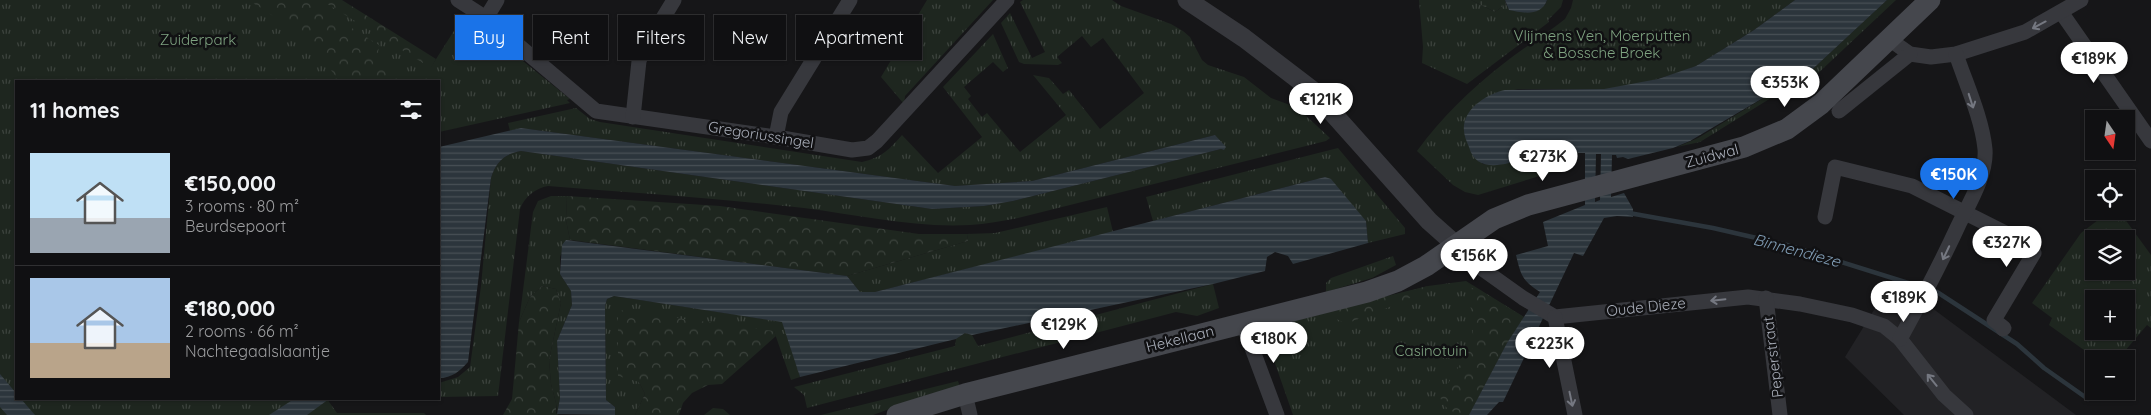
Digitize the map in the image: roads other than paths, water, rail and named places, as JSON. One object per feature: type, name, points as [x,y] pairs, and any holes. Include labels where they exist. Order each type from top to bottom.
[{"type":"main road","name":"Zuidwal","points":[[1456,245],[1494,219],[1528,205],[1744,148],[1787,129],[1821,104],[1930,0]]},
{"type":"main road","name":"Hekellaan","points":[[897,415],[965,394],[1367,292],[1398,281],[1426,266],[1456,245]]},
{"type":"street","name":"Gregoriussingel","points":[[458,0],[481,15]]},
{"type":"street","points":[[488,15],[497,0]]},
{"type":"street","points":[[633,116],[640,60],[643,51],[674,0]]},
{"type":"street","points":[[776,137],[781,112],[850,0]]},
{"type":"street","name":"Gregoriussingel","points":[[523,49],[596,111],[852,150],[868,148],[877,141],[950,65],[1007,0]]},
{"type":"street","points":[[1889,39],[1910,54],[1932,57],[1956,54],[2025,32],[2082,0]]},
{"type":"street","points":[[1195,2],[1312,90],[1429,221],[1481,268],[1551,315],[1575,415]]},
{"type":"street","points":[[2061,12],[2151,140]]},
{"type":"street","points":[[1839,111],[1910,54]]},
{"type":"street","points":[[1900,339],[1931,285],[1976,187],[1982,168],[1985,151],[1982,132],[1956,54]]},
{"type":"street","points":[[1825,216],[1836,167],[1912,186],[2034,249],[2034,253],[1994,320],[2003,329]]},
{"type":"street","name":"Oude Dieze","points":[[1551,315],[1748,297],[1766,298],[1852,315],[1884,326],[1900,339],[1944,395],[1966,415]]},
{"type":"street","name":"Peperstraat","points":[[1766,298],[1780,415]]},
{"type":"street","points":[[1243,324],[1276,415]]},
{"type":"street","points":[[965,394],[970,415]]},
{"type":"waterway","name":"Binnendieze","points":[[1629,213],[1713,228],[1787,245],[1937,292],[2017,344],[2044,368],[2085,397]]},
{"type":"park label","name":"Zuiderpark","points":[[198,40]]},
{"type":"park label","name":"Vlijmens Ven, Moerputten & Bossche Broek","points":[[1602,44]]},
{"type":"park label","name":"Casinotuin","points":[[1431,351]]}]
